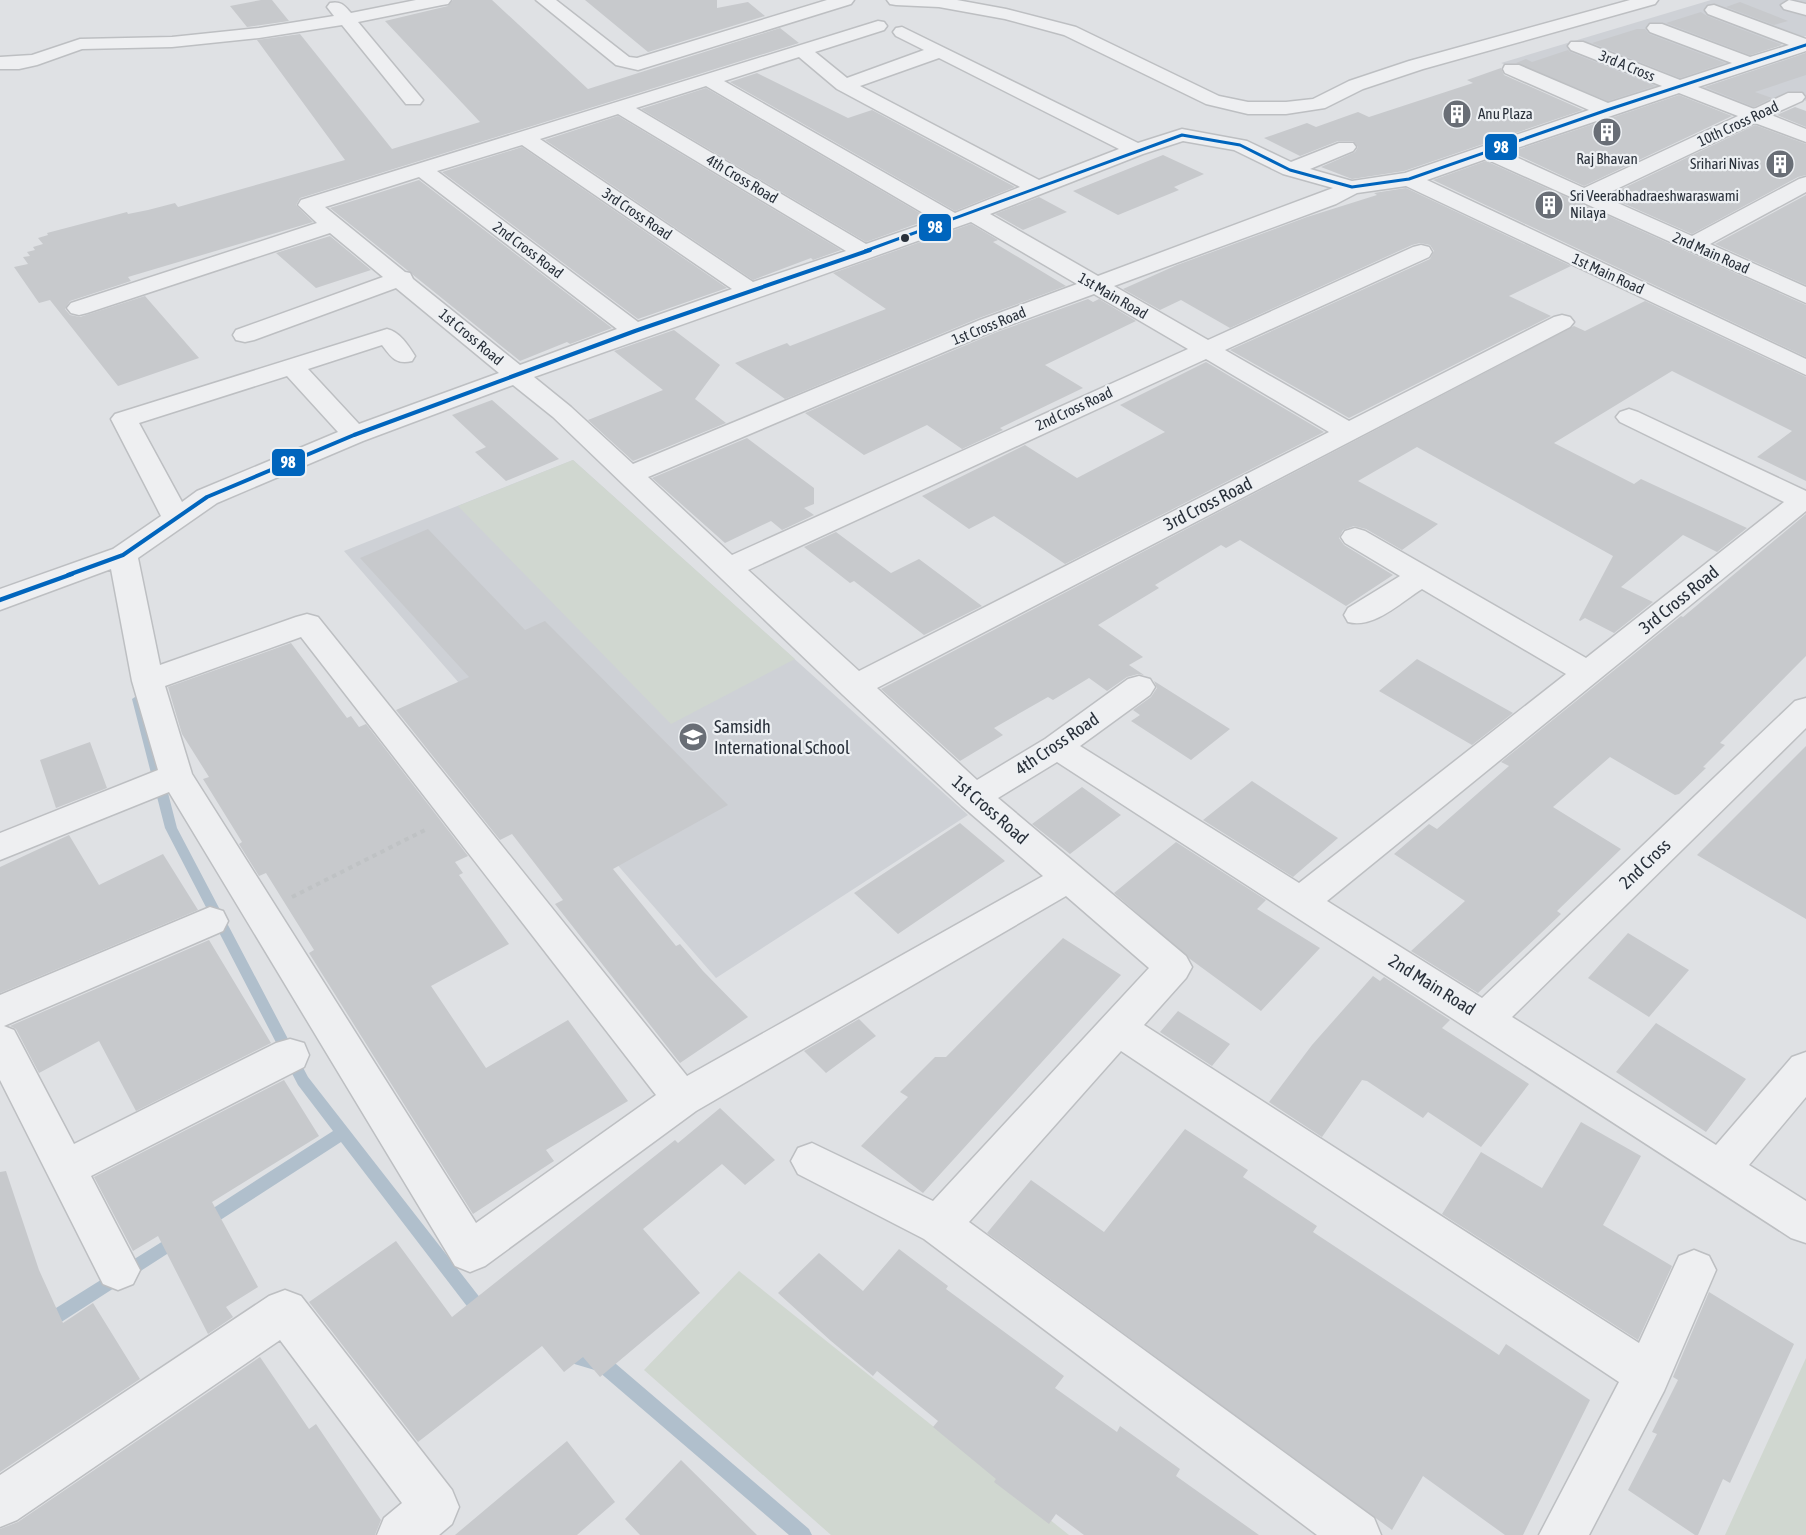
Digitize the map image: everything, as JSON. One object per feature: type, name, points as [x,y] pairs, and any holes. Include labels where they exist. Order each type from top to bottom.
[{"type":"street","points":[[330,0],[349,20],[413,100]]},
{"type":"street","points":[[0,63],[19,63],[36,59],[80,44],[172,42],[259,33],[349,20],[442,0]]},
{"type":"street","points":[[545,0],[623,61],[638,64],[845,0]]},
{"type":"street","points":[[896,0],[939,2],[1006,14],[1070,32],[1213,100],[1248,108],[1287,108],[1318,104],[1356,85],[1416,65],[1648,0]]},
{"type":"street","points":[[1714,10],[1802,49]]},
{"type":"street","points":[[421,170],[878,26]]},
{"type":"street","points":[[1656,28],[1749,63]]},
{"type":"street","points":[[902,32],[1136,150]]},
{"type":"street","name":"3rd A Cross","points":[[1577,46],[1806,136]]},
{"type":"street","points":[[0,600],[123,555],[207,497],[354,435],[635,331],[963,217],[1136,150],[1182,135],[1240,145],[1290,170],[1353,187],[1409,179],[1749,63],[1802,49]]},
{"type":"street","points":[[802,50],[844,85],[1037,188]]},
{"type":"street","points":[[844,85],[940,51]]},
{"type":"street","points":[[1512,69],[1607,110]]},
{"type":"street","name":"1st Main Road","points":[[707,80],[1095,285],[1348,432]]},
{"type":"street","name":"10th Cross Road","points":[[1584,196],[1795,97]]},
{"type":"street","name":"4th Cross Road","points":[[620,107],[864,252]]},
{"type":"street","name":"3rd Cross Road","points":[[524,137],[750,291]]},
{"type":"street","points":[[1290,170],[1346,147]]},
{"type":"street","name":"2nd Main Road","points":[[1485,152],[1804,294]]},
{"type":"street","name":"1st Cross Road","points":[[421,170],[309,205],[402,278],[516,376],[562,412],[974,797],[1173,967],[1117,1028]]},
{"type":"street","name":"2nd Cross Road","points":[[421,170],[635,331]]},
{"type":"street","name":"1st Main Road","points":[[1409,179],[1806,368]]},
{"type":"street","points":[[1693,245],[1806,183]]},
{"type":"street","name":"1st Cross Road","points":[[629,474],[988,326],[1328,199],[1353,187]]},
{"type":"street","points":[[79,308],[332,225]]},
{"type":"street","name":"2nd Cross Road","points":[[728,568],[1421,252]]},
{"type":"street","points":[[244,335],[402,278]]},
{"type":"street","name":"3rd Cross Road","points":[[854,687],[1562,322]]},
{"type":"street","points":[[177,519],[124,419],[387,336],[403,356]]},
{"type":"street","points":[[292,366],[354,435]]},
{"type":"street","points":[[1629,417],[1805,501]]},
{"type":"street","name":"3rd Cross Road","points":[[1301,902],[1805,501]]},
{"type":"street","points":[[1355,537],[1588,673]]},
{"type":"street","points":[[123,555],[148,681],[176,776],[470,1252],[682,1099],[1068,878]]},
{"type":"street","points":[[1359,615],[1421,576]]},
{"type":"street","points":[[148,681],[307,624],[682,1099]]},
{"type":"street","name":"4th Cross Road","points":[[974,797],[1058,747],[1139,687]]},
{"type":"street","name":"2nd Cross","points":[[1485,1019],[1806,709]]},
{"type":"street","name":"2nd Main Road","points":[[1058,747],[1806,1224]]},
{"type":"street","points":[[0,847],[176,776]]},
{"type":"street","points":[[0,1012],[210,921]]},
{"type":"street","points":[[939,1225],[1117,1028],[1648,1375]]},
{"type":"street","points":[[0,1041],[118,1270]]},
{"type":"street","points":[[66,1169],[290,1054]]},
{"type":"street","points":[[1720,1169],[1806,1069]]},
{"type":"street","points":[[812,1161],[939,1225],[1357,1535]]},
{"type":"street","points":[[1563,1535],[1648,1375],[1694,1270]]},
{"type":"street","points":[[0,1503],[285,1311],[435,1507],[401,1535]]},
{"type":"path","points":[[261,912],[458,814]]},
{"type":"shaded area","points":[[1711,0],[1806,0],[1806,36],[1605,105],[1501,63]]},
{"type":"shaded area","points":[[1806,53],[1806,101],[1793,95],[1754,113],[1696,90]]},
{"type":"shaded area","name":"Samsidh International School","points":[[573,460],[968,815],[716,978],[344,551]]},
{"type":"shaded area","points":[[573,460],[795,659],[671,724],[458,506]]},
{"type":"shaded area","points":[[739,1271],[1069,1535],[831,1535],[644,1370]]},
{"type":"shaded area","points":[[1806,1358],[1806,1535],[1725,1535]]},
{"type":"building","points":[[272,0],[289,21],[247,27],[230,6]]},
{"type":"building","points":[[453,0],[492,0],[588,89],[780,28],[799,43],[300,198],[296,205],[313,222],[128,277],[131,281],[70,301],[65,309],[70,315],[80,317],[145,296],[199,358],[118,386],[50,300],[39,303],[14,267],[28,264],[23,257],[30,256],[27,252],[43,244],[38,238],[48,235],[47,233],[127,212],[128,214],[175,203],[178,207],[345,160],[257,40],[300,34],[392,149],[480,122],[385,21],[448,6]]},
{"type":"building","points":[[585,0],[717,0],[717,8],[748,2],[765,16],[648,52]]},
{"type":"building","points":[[1740,2],[1788,21],[1774,25],[1726,7]]},
{"type":"building","points":[[1701,12],[1782,45],[1750,55],[1666,23]]},
{"type":"building","points":[[1637,29],[1645,29],[1649,34],[1725,63],[1680,78],[1592,43]]},
{"type":"building","points":[[1568,50],[1655,86],[1608,101],[1516,63],[1526,59],[1532,62]]},
{"type":"building","points":[[1806,53],[1806,75],[1755,92],[1772,98],[1754,107],[1705,87]]},
{"type":"building","points":[[1501,68],[1504,75],[1583,110],[1404,171],[1352,179],[1321,167],[1355,152],[1358,147],[1353,141],[1338,141],[1300,156],[1264,138],[1307,123],[1316,127],[1358,112],[1369,117],[1473,83],[1467,80]]},
{"type":"building","points":[[757,73],[848,118],[872,110],[1015,187],[955,211],[730,82]]},
{"type":"building","points":[[706,88],[930,219],[866,242],[641,109]]},
{"type":"building","points":[[1679,95],[1732,116],[1584,186],[1511,152]]},
{"type":"building","points":[[1795,107],[1806,111],[1806,127],[1777,115]]},
{"type":"building","points":[[618,116],[841,250],[813,260],[811,258],[753,280],[545,140]]},
{"type":"building","points":[[1755,125],[1806,144],[1806,175],[1798,177],[1692,234],[1607,196]]},
{"type":"building","points":[[522,147],[727,288],[638,319],[442,172]]},
{"type":"building","points":[[1163,155],[1204,174],[1174,187],[1179,190],[1118,215],[1073,191]]},
{"type":"building","points":[[1486,161],[1806,305],[1806,357],[1433,180]]},
{"type":"building","points":[[419,180],[612,328],[570,344],[567,342],[520,361],[330,208]]},
{"type":"building","points":[[1406,188],[1571,266],[1509,296],[1551,316],[1349,418],[1230,350],[1430,259],[1434,251],[1430,245],[1420,243],[1412,245],[1230,328],[1181,300],[1160,310],[1123,289],[1177,265],[1307,217],[1377,195],[1374,193]]},
{"type":"building","points":[[1806,195],[1806,285],[1715,244]]},
{"type":"building","points":[[1039,197],[1067,212],[1023,230],[995,214]]},
{"type":"building","points":[[971,224],[998,240],[993,242],[1066,286],[979,318],[785,399],[735,363],[787,343],[790,346],[886,309],[833,273]]},
{"type":"building","points":[[330,236],[371,270],[316,288],[276,253]]},
{"type":"building","points":[[1088,299],[1093,302],[1099,299],[1136,321],[1045,365],[1083,388],[962,449],[927,425],[864,455],[805,413],[997,332]]},
{"type":"building","points":[[1645,301],[1806,377],[1806,481],[1757,457],[1792,431],[1672,371],[1554,443],[1634,484],[1641,479],[1747,528],[1717,552],[1683,535],[1621,587],[1653,602],[1614,633],[1585,618],[1579,620],[1613,556],[1417,447],[1358,481],[1438,524],[1402,550],[1366,529],[1354,526],[1343,530],[1339,538],[1344,545],[1393,575],[1346,606],[1240,540],[1226,548],[1221,545],[1155,585],[1159,588],[1098,625],[1143,657],[1129,665],[1144,675],[1127,677],[1107,691],[1089,678],[1053,700],[1048,697],[994,728],[1003,735],[960,761],[881,689],[1574,326],[1585,331]]},
{"type":"building","points":[[674,330],[720,365],[695,399],[726,423],[633,461],[588,420],[663,390],[614,351]]},
{"type":"building","points":[[1206,362],[1324,432],[1065,564],[994,516],[969,529],[922,496],[1025,445],[1077,478],[1165,432],[1120,405]]},
{"type":"building","points":[[492,400],[559,459],[506,481],[475,452],[486,447],[452,415]]},
{"type":"building","points":[[747,438],[814,488],[814,504],[804,508],[814,515],[782,530],[771,521],[725,543],[652,478]]},
{"type":"building","points":[[1806,514],[1806,656],[1720,743],[1725,745],[1703,767],[1706,768],[1679,794],[1675,795],[1610,757],[1553,807],[1621,849],[1557,911],[1561,914],[1478,993],[1411,951],[1465,901],[1394,854],[1429,824],[1437,829],[1509,766],[1501,762],[1681,616],[1683,617]]},
{"type":"building","points":[[428,529],[525,630],[545,621],[728,805],[613,869],[676,946],[680,944],[748,1017],[680,1063],[555,904],[563,900],[512,834],[500,840],[396,710],[469,677],[360,558]]},
{"type":"building","points":[[836,532],[891,573],[919,559],[982,606],[924,635],[854,581],[850,583],[804,547]]},
{"type":"building","points":[[291,643],[347,718],[351,716],[359,727],[366,724],[468,856],[455,862],[463,873],[459,875],[509,944],[431,986],[486,1068],[568,1020],[628,1101],[546,1150],[554,1161],[473,1214],[309,953],[314,950],[266,873],[259,876],[239,844],[242,842],[203,779],[209,777],[182,734],[168,687]]},
{"type":"building","points":[[1417,659],[1513,713],[1472,745],[1379,691]]},
{"type":"building","points":[[1154,681],[1230,729],[1191,760],[1131,721],[1140,715],[1133,710],[1151,697],[1157,688]]},
{"type":"building","points":[[90,742],[107,788],[56,808],[40,760]]},
{"type":"building","points":[[1806,746],[1806,919],[1697,855]]},
{"type":"building","points":[[1252,781],[1338,838],[1293,877],[1203,820]]},
{"type":"building","points":[[1082,787],[1121,815],[1070,854],[1032,824]]},
{"type":"building","points":[[960,823],[1005,861],[898,934],[854,893]]},
{"type":"building","points":[[69,835],[99,885],[163,854],[198,910],[0,993],[0,867]]},
{"type":"building","points":[[1176,842],[1266,900],[1257,909],[1320,948],[1261,1011],[1190,959],[1114,893]]},
{"type":"building","points":[[1628,933],[1689,970],[1649,1017],[1588,978]]},
{"type":"building","points":[[1063,938],[1121,975],[923,1193],[861,1146],[908,1097],[900,1092],[935,1057],[946,1057]]},
{"type":"building","points":[[209,940],[271,1043],[136,1111],[99,1041],[39,1073],[16,1029],[10,1026]]},
{"type":"building","points":[[1373,976],[1380,981],[1384,977],[1450,1020],[1442,1028],[1529,1084],[1481,1147],[1428,1112],[1423,1118],[1367,1081],[1362,1080],[1322,1137],[1269,1102],[1312,1045]]},
{"type":"building","points":[[1178,1011],[1230,1044],[1212,1066],[1160,1032]]},
{"type":"building","points":[[859,1019],[876,1036],[826,1073],[804,1051]]},
{"type":"building","points":[[1656,1023],[1746,1079],[1706,1132],[1616,1072]]},
{"type":"building","points":[[284,1080],[319,1136],[212,1202],[258,1287],[226,1307],[233,1317],[208,1334],[158,1236],[133,1251],[94,1177]]},
{"type":"building","points":[[720,1108],[775,1160],[745,1185],[722,1164],[643,1229],[700,1293],[600,1377],[583,1357],[564,1372],[542,1346],[418,1442],[309,1302],[396,1241],[452,1317],[675,1140],[678,1143]]},
{"type":"building","points":[[1581,1122],[1641,1156],[1603,1225],[1672,1266],[1638,1340],[1442,1214],[1481,1152],[1542,1188]]},
{"type":"building","points":[[1185,1129],[1248,1170],[1243,1177],[1317,1226],[1313,1232],[1499,1355],[1506,1344],[1590,1400],[1523,1535],[1505,1535],[1423,1476],[1392,1530],[987,1233],[1031,1180],[1104,1232]]},
{"type":"building","points":[[6,1171],[39,1270],[63,1323],[93,1303],[140,1379],[0,1472],[0,1172]]},
{"type":"building","points":[[899,1249],[948,1286],[946,1289],[1064,1376],[1055,1388],[1117,1432],[1120,1426],[1180,1469],[1176,1476],[1259,1535],[1084,1535],[1056,1514],[1049,1524],[994,1482],[996,1479],[933,1427],[938,1421],[877,1371],[873,1376],[778,1293],[819,1253],[863,1291]]},
{"type":"building","points":[[1709,1292],[1794,1344],[1730,1483],[1723,1479],[1698,1535],[1695,1535],[1628,1490],[1657,1434],[1652,1432],[1678,1380],[1673,1377]]},
{"type":"building","points":[[260,1357],[309,1429],[316,1424],[381,1520],[375,1535],[0,1535],[0,1529],[18,1522]]},
{"type":"building","points":[[567,1441],[615,1502],[577,1535],[455,1535]]},
{"type":"building","points":[[681,1460],[757,1535],[640,1535],[625,1519]]},
{"type":"waterway","points":[[138,699],[171,828],[303,1081],[482,1313]]},
{"type":"waterway","points":[[206,1221],[342,1133]]},
{"type":"waterway","points":[[46,1323],[176,1240]]},
{"type":"waterway","points":[[567,1354],[603,1364],[803,1535]]},
{"type":"transit line","name":"98","points":[[0,600],[123,555],[207,497],[354,435],[635,331],[953,221],[1136,150],[1182,135],[1240,145],[1290,170],[1352,187],[1409,179],[1607,110],[1806,45]]},
{"type":"place","name":"Anu Plaza","points":[[1457,114]]},
{"type":"place","name":"Raj Bhavan","points":[[1607,132]]},
{"type":"place","name":"Srihari Nivas","points":[[1780,164]]},
{"type":"place","name":"Sri Veerabhadraeshwaraswami Nilaya","points":[[1549,205]]},
{"type":"place","name":"Samsidh International School","points":[[693,737]]}]
